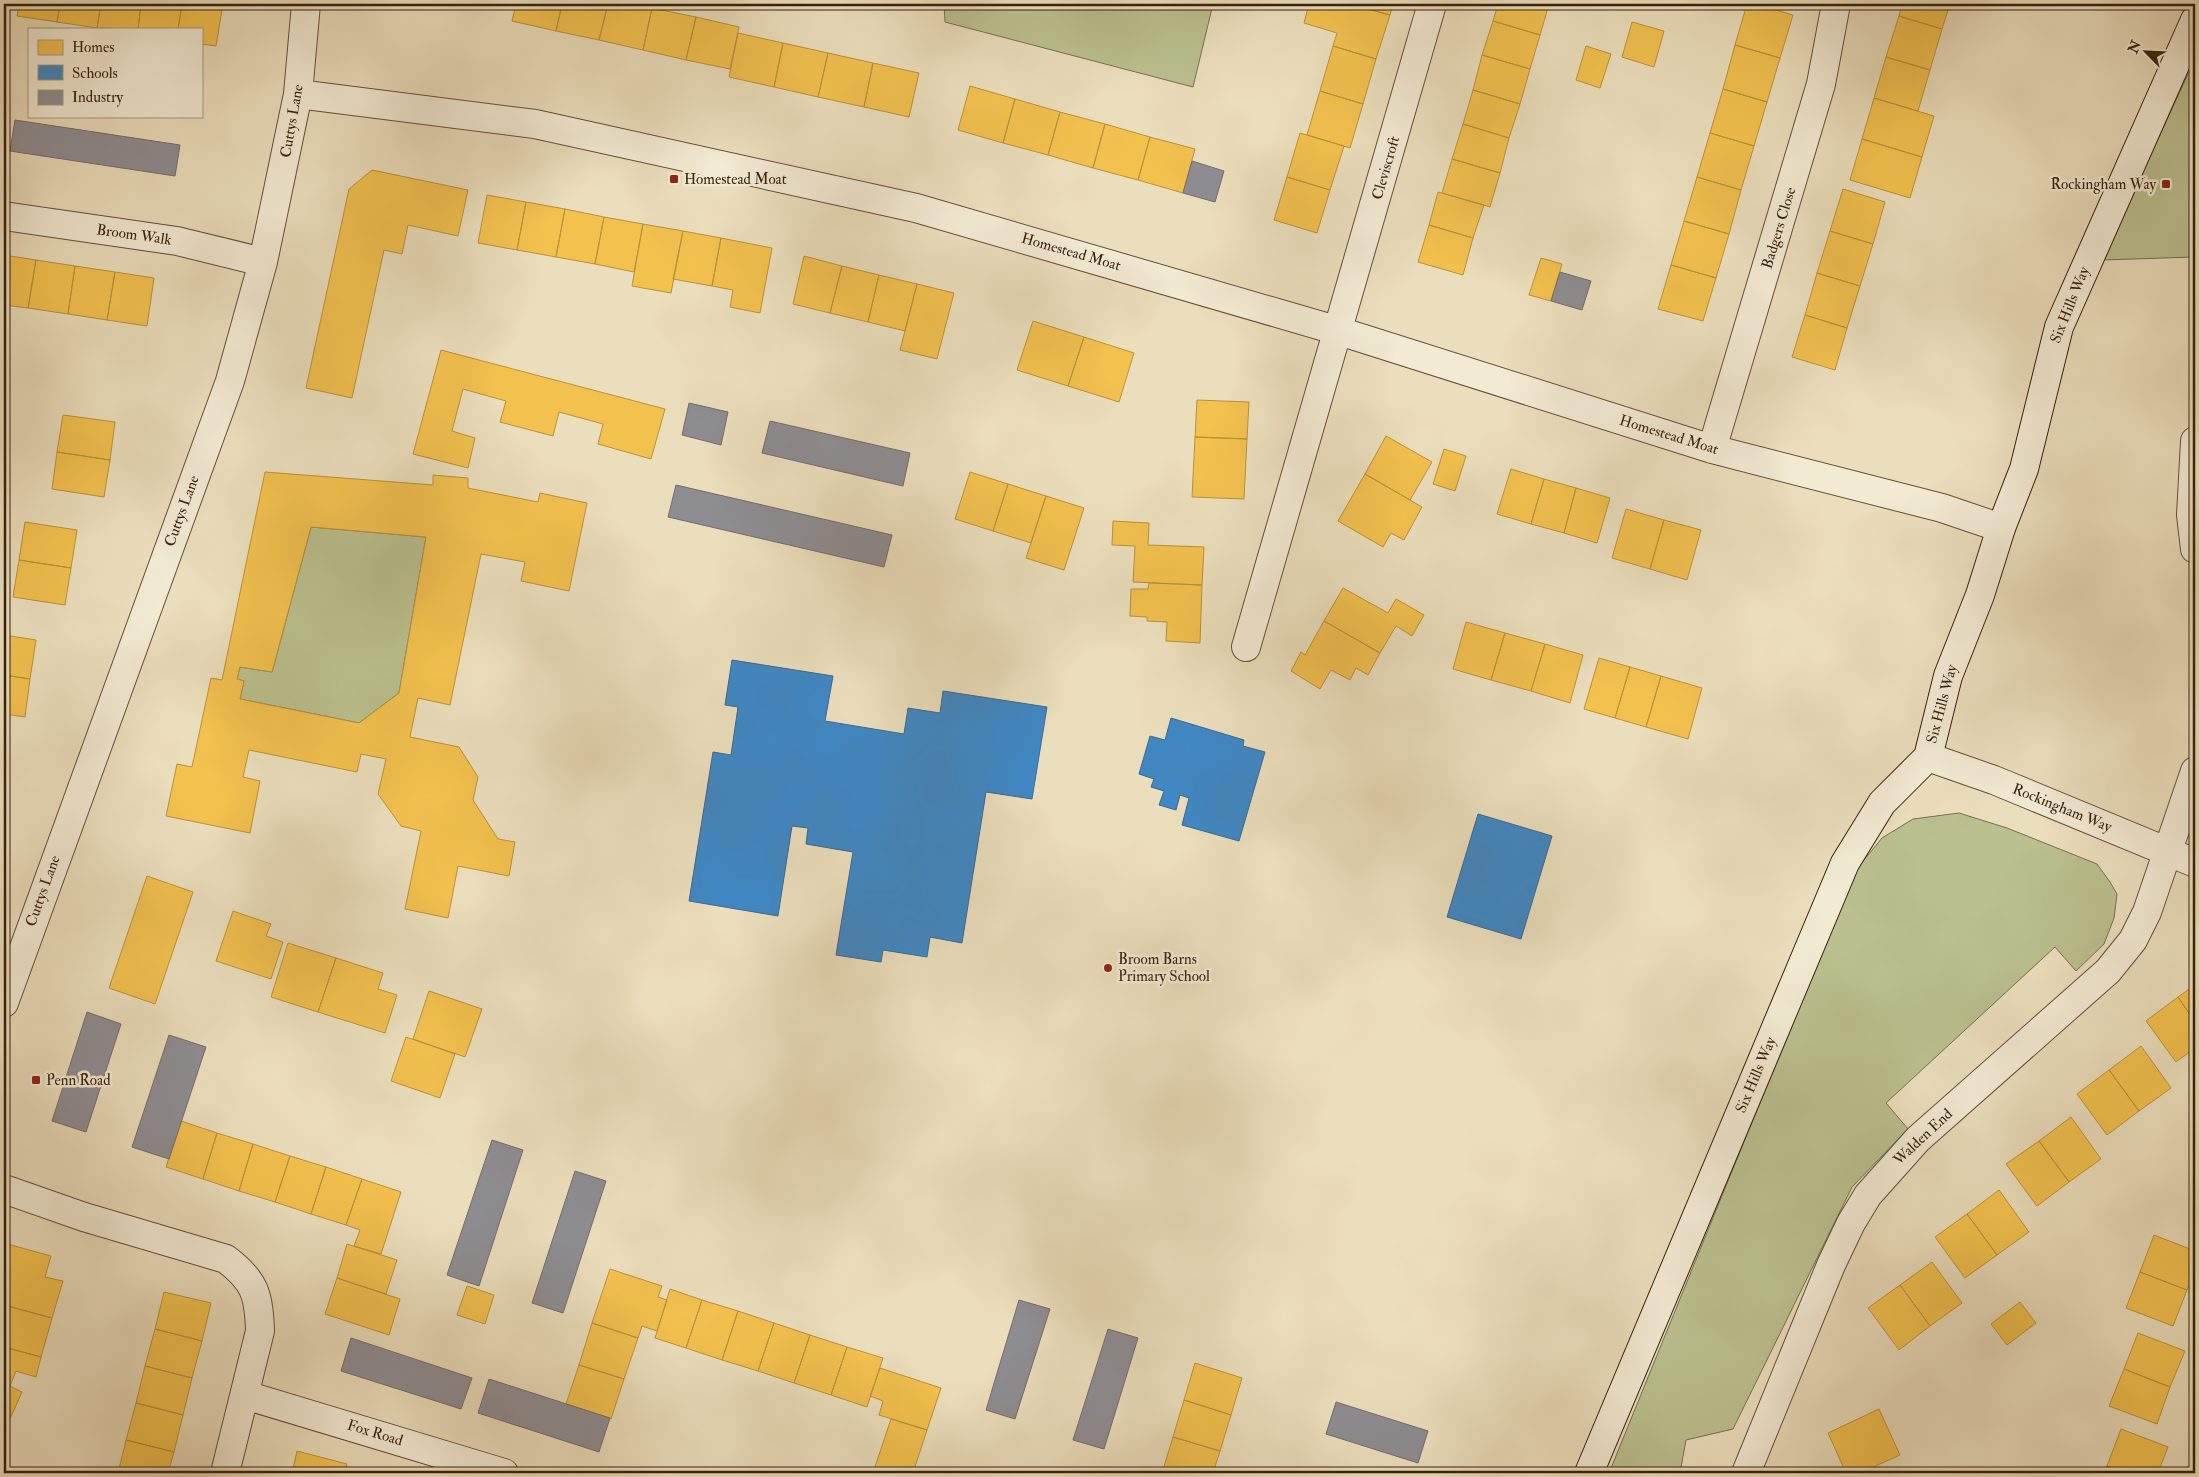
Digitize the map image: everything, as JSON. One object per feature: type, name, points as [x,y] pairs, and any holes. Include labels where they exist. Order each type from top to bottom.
[{"type":"street","name":"Cuttys Lane","points":[[4,1003],[230,381],[263,262],[298,94],[306,4]]},
{"type":"street","name":"Cleviscroft","points":[[1339,331],[1432,4]]},
{"type":"street","name":"Badgers Close","points":[[1712,449],[1820,84],[1836,4]]},
{"type":"street","name":"Six Hills Way","points":[[1589,1473],[1845,863],[1882,804],[1928,757],[1948,676],[1980,595],[2001,528],[2024,469],[2058,327],[2195,20]]},
{"type":"street","name":"Homestead Moat","points":[[298,94],[535,124],[807,182],[916,208],[1339,331],[1712,449],[1942,508],[2001,528]]},
{"type":"street","name":"Broom Walk","points":[[4,216],[176,241],[263,262]]},
{"type":"street","points":[[1246,647],[1339,331]]},
{"type":"street","points":[[2195,441],[2191,515],[2195,549]]},
{"type":"street","name":"Rockingham Way","points":[[1928,757],[1994,780],[2195,862]]},
{"type":"street","name":"Walden End","points":[[1746,1473],[1831,1265],[1851,1223],[1868,1195],[1918,1139],[2108,971],[2133,940],[2147,912],[2195,771]]},
{"type":"street","points":[[4,1189],[84,1217],[226,1259],[241,1270],[254,1286],[259,1307],[260,1330],[225,1473]]},
{"type":"street","name":"Fox Road","points":[[245,1395],[504,1473]]},
{"type":"green space","points":[[944,4],[1213,4],[1193,87],[945,22]]},
{"type":"green space","points":[[2195,59],[2195,257],[2102,260]]},
{"type":"green space","points":[[311,527],[426,537],[399,693],[359,723],[240,699],[244,681],[237,679],[240,667],[272,672]]},
{"type":"green space","points":[[1959,813],[2007,828],[2097,864],[2117,894],[2114,918],[2104,944],[2076,971],[2055,947],[1886,1103],[1908,1129],[1852,1187],[1733,1429],[1686,1440],[1680,1473],[1609,1473],[1854,872],[1882,838],[1913,819]]},
{"type":"building: Homes","points":[[19,4],[60,4],[57,22],[17,16]]},
{"type":"building: Homes","points":[[60,4],[101,4],[97,28],[57,22]]},
{"type":"building: Homes","points":[[101,4],[141,4],[138,28],[97,28]]},
{"type":"building: Homes","points":[[141,4],[182,4],[178,28],[138,28]]},
{"type":"building: Homes","points":[[182,4],[223,4],[216,46],[202,44],[202,28],[178,28]]},
{"type":"building: Homes","points":[[516,4],[562,4],[556,31],[512,21]]},
{"type":"building: Homes","points":[[562,4],[608,4],[599,40],[556,31]]},
{"type":"building: Homes","points":[[608,4],[635,4],[652,8],[643,50],[599,40]]},
{"type":"building: Homes","points":[[1309,4],[1350,4],[1390,15],[1376,59],[1333,46],[1337,33],[1304,23]]},
{"type":"building: Homes","points":[[1350,4],[1393,4],[1390,15]]},
{"type":"building: Homes","points":[[1498,4],[1549,4],[1540,35],[1493,21]]},
{"type":"building: Homes","points":[[1747,4],[1756,4],[1793,15],[1780,58],[1735,45]]},
{"type":"building: Homes","points":[[1902,4],[1950,4],[1942,29],[1899,16]]},
{"type":"building: Homes","points":[[652,8],[696,17],[686,60],[643,50]]},
{"type":"building: Homes","points":[[1899,16],[1942,29],[1930,70],[1886,57]]},
{"type":"building: Homes","points":[[696,17],[739,27],[730,69],[686,60]]},
{"type":"building: Homes","points":[[1493,21],[1540,35],[1530,69],[1482,55]]},
{"type":"building: Homes","points":[[1632,22],[1664,31],[1654,67],[1622,57]]},
{"type":"building: Homes","points":[[738,33],[783,43],[774,87],[729,77]]},
{"type":"building: Homes","points":[[783,43],[828,53],[818,97],[774,87]]},
{"type":"building: Homes","points":[[1735,45],[1780,58],[1767,102],[1723,89]]},
{"type":"building: Homes","points":[[1333,46],[1376,59],[1363,104],[1320,91]]},
{"type":"building: Homes","points":[[1586,46],[1611,54],[1600,88],[1576,80]]},
{"type":"building: Homes","points":[[828,53],[873,63],[864,107],[818,97]]},
{"type":"building: Homes","points":[[1482,55],[1530,69],[1520,104],[1473,90]]},
{"type":"building: Homes","points":[[1886,57],[1930,70],[1918,111],[1874,98]]},
{"type":"building: Homes","points":[[873,63],[919,73],[909,117],[864,107]]},
{"type":"building: Homes","points":[[970,86],[1015,99],[1003,143],[958,130]]},
{"type":"building: Homes","points":[[1723,89],[1767,102],[1754,146],[1710,133]]},
{"type":"building: Homes","points":[[1473,90],[1520,104],[1509,138],[1463,124]]},
{"type":"building: Homes","points":[[1320,91],[1363,104],[1350,148],[1307,135]]},
{"type":"building: Homes","points":[[1874,98],[1934,116],[1922,157],[1862,139]]},
{"type":"building: Homes","points":[[1015,99],[1060,112],[1048,155],[1003,143]]},
{"type":"building: Homes","points":[[1060,112],[1105,124],[1093,168],[1048,155]]},
{"type":"building: Homes","points":[[1105,124],[1150,137],[1138,180],[1093,168]]},
{"type":"building: Homes","points":[[1463,124],[1509,138],[1500,173],[1452,159]]},
{"type":"building: Homes","points":[[1300,133],[1344,146],[1330,190],[1287,177]]},
{"type":"building: Homes","points":[[1710,133],[1754,146],[1741,190],[1697,177]]},
{"type":"building: Homes","points":[[1150,137],[1195,149],[1183,193],[1138,180]]},
{"type":"building: Homes","points":[[1862,139],[1922,157],[1910,198],[1850,180]]},
{"type":"building: Homes","points":[[1452,159],[1500,173],[1490,207],[1442,193]]},
{"type":"building: Homes","points":[[372,170],[468,190],[458,236],[408,225],[402,254],[384,250],[352,398],[306,388],[349,189]]},
{"type":"building: Homes","points":[[1287,177],[1330,190],[1317,233],[1274,220]]},
{"type":"building: Homes","points":[[1697,177],[1741,190],[1729,234],[1684,221]]},
{"type":"building: Homes","points":[[1843,189],[1885,202],[1873,244],[1830,231]]},
{"type":"building: Homes","points":[[1438,192],[1484,205],[1473,238],[1429,225]]},
{"type":"building: Homes","points":[[487,195],[526,202],[517,250],[478,243]]},
{"type":"building: Homes","points":[[526,202],[565,209],[556,257],[517,250]]},
{"type":"building: Homes","points":[[565,209],[604,217],[595,264],[556,257]]},
{"type":"building: Homes","points":[[604,217],[643,224],[634,272],[595,264]]},
{"type":"building: Homes","points":[[1684,221],[1729,234],[1716,278],[1671,265]]},
{"type":"building: Homes","points":[[643,224],[683,231],[671,293],[632,286]]},
{"type":"building: Homes","points":[[1429,225],[1473,238],[1463,275],[1418,262]]},
{"type":"building: Homes","points":[[683,231],[721,238],[712,286],[673,279]]},
{"type":"building: Homes","points":[[1830,231],[1873,244],[1860,286],[1817,273]]},
{"type":"building: Homes","points":[[721,238],[772,248],[760,313],[730,307],[733,290],[712,286]]},
{"type":"building: Homes","points":[[4,255],[36,260],[28,308],[4,305]]},
{"type":"building: Homes","points":[[804,256],[842,266],[830,313],[793,304]]},
{"type":"building: Homes","points":[[1541,258],[1562,264],[1551,301],[1529,295]]},
{"type":"building: Homes","points":[[36,260],[75,266],[68,314],[28,308]]},
{"type":"building: Homes","points":[[1671,265],[1716,278],[1703,321],[1658,309]]},
{"type":"building: Homes","points":[[75,266],[115,272],[107,320],[68,314]]},
{"type":"building: Homes","points":[[842,266],[879,275],[868,322],[830,313]]},
{"type":"building: Homes","points":[[115,272],[154,278],[147,326],[107,320]]},
{"type":"building: Homes","points":[[1817,273],[1860,286],[1847,328],[1805,315]]},
{"type":"building: Homes","points":[[879,275],[917,284],[905,331],[868,322]]},
{"type":"building: Homes","points":[[917,284],[954,293],[937,359],[900,350]]},
{"type":"building: Homes","points":[[1805,315],[1847,328],[1835,370],[1792,357]]},
{"type":"building: Homes","points":[[1033,321],[1084,337],[1068,386],[1017,370]]},
{"type":"building: Homes","points":[[1084,337],[1134,353],[1119,402],[1068,386]]},
{"type":"building: Homes","points":[[441,350],[665,409],[651,459],[598,444],[603,424],[559,412],[553,436],[500,422],[506,401],[463,389],[452,431],[475,438],[468,468],[413,454]]},
{"type":"building: Homes","points":[[1197,400],[1249,402],[1247,439],[1195,437]]},
{"type":"building: Homes","points":[[63,415],[115,422],[110,460],[57,452]]},
{"type":"building: Homes","points":[[1386,436],[1432,462],[1410,500],[1365,474]]},
{"type":"building: Homes","points":[[1195,437],[1247,439],[1244,499],[1192,497]]},
{"type":"building: Homes","points":[[1444,449],[1466,456],[1455,491],[1433,484]]},
{"type":"building: Homes","points":[[57,452],[110,460],[104,497],[52,489]]},
{"type":"building: Homes","points":[[1511,469],[1544,479],[1531,524],[1497,514]]},
{"type":"building: Homes","points":[[265,472],[433,485],[433,475],[468,478],[468,488],[538,502],[540,493],[587,503],[569,591],[521,581],[525,562],[481,554],[450,705],[418,698],[410,737],[459,747],[478,777],[473,800],[498,839],[515,842],[509,876],[458,866],[448,918],[405,909],[421,831],[401,826],[378,794],[386,759],[361,754],[357,772],[249,750],[243,777],[260,781],[250,833],[166,816],[177,764],[192,767],[211,678],[222,680]],"holes":[[[311,527],[426,537],[399,693],[359,723],[240,699],[244,681],[237,679],[240,667],[272,672]]]},
{"type":"building: Homes","points":[[970,472],[1008,484],[993,531],[955,519]]},
{"type":"building: Homes","points":[[1365,474],[1422,507],[1404,540],[1391,533],[1383,547],[1338,521]]},
{"type":"building: Homes","points":[[1544,479],[1576,488],[1564,533],[1531,524]]},
{"type":"building: Homes","points":[[1008,484],[1046,496],[1031,543],[993,531]]},
{"type":"building: Homes","points":[[1576,488],[1610,498],[1597,543],[1564,533]]},
{"type":"building: Homes","points":[[1046,496],[1084,508],[1064,570],[1026,558]]},
{"type":"building: Homes","points":[[1626,509],[1664,520],[1650,569],[1612,558]]},
{"type":"building: Homes","points":[[1664,520],[1701,530],[1687,580],[1650,569]]},
{"type":"building: Homes","points":[[1113,521],[1149,523],[1148,545],[1204,547],[1202,585],[1133,582],[1135,546],[1112,545]]},
{"type":"building: Homes","points":[[25,522],[77,530],[71,568],[19,560]]},
{"type":"building: Homes","points":[[19,560],[71,568],[65,605],[13,597]]},
{"type":"building: Homes","points":[[1149,583],[1202,585],[1200,643],[1166,641],[1167,622],[1147,621],[1147,617],[1130,616],[1131,589],[1148,589]]},
{"type":"building: Homes","points":[[1343,588],[1388,613],[1396,599],[1424,615],[1412,636],[1396,626],[1380,653],[1324,621]]},
{"type":"building: Homes","points":[[1324,621],[1380,653],[1368,675],[1356,668],[1350,680],[1331,670],[1320,689],[1291,671],[1301,652],[1305,655]]},
{"type":"building: Homes","points":[[1466,622],[1505,633],[1491,680],[1453,669]]},
{"type":"building: Homes","points":[[1505,633],[1545,644],[1531,691],[1491,680]]},
{"type":"building: Homes","points":[[4,635],[36,640],[30,679],[4,675]]},
{"type":"building: Homes","points":[[1545,644],[1583,655],[1570,703],[1531,691]]},
{"type":"building: Homes","points":[[1599,658],[1630,667],[1615,718],[1584,709]]},
{"type":"building: Homes","points":[[1630,667],[1661,676],[1646,727],[1615,718]]},
{"type":"building: Homes","points":[[4,675],[30,679],[25,717],[4,714]]},
{"type":"building: Homes","points":[[1661,676],[1702,688],[1688,739],[1646,727]]},
{"type":"building: Homes","points":[[147,876],[193,892],[155,1004],[109,988]]},
{"type":"building: Homes","points":[[233,911],[271,924],[266,936],[283,942],[271,979],[216,961]]},
{"type":"building: Homes","points":[[288,943],[336,958],[318,1012],[271,997]]},
{"type":"building: Homes","points":[[336,958],[383,973],[378,989],[397,995],[385,1033],[318,1012]]},
{"type":"building: Homes","points":[[2195,985],[2195,1022],[2178,997]]},
{"type":"building: Homes","points":[[429,991],[482,1009],[465,1057],[413,1039]]},
{"type":"building: Homes","points":[[2178,997],[2195,1022],[2195,1048],[2176,1062],[2146,1021]]},
{"type":"building: Homes","points":[[406,1037],[455,1054],[440,1098],[391,1081]]},
{"type":"building: Homes","points":[[2141,1046],[2171,1088],[2139,1111],[2109,1070]]},
{"type":"building: Homes","points":[[2109,1070],[2139,1111],[2107,1135],[2077,1094]]},
{"type":"building: Homes","points":[[2071,1117],[2101,1159],[2069,1182],[2039,1141]]},
{"type":"building: Homes","points":[[181,1121],[217,1133],[203,1179],[166,1167]]},
{"type":"building: Homes","points":[[217,1133],[253,1144],[239,1191],[203,1179]]},
{"type":"building: Homes","points":[[2039,1141],[2069,1182],[2037,1206],[2006,1164]]},
{"type":"building: Homes","points":[[253,1144],[290,1156],[275,1202],[239,1191]]},
{"type":"building: Homes","points":[[290,1156],[326,1167],[311,1214],[275,1202]]},
{"type":"building: Homes","points":[[326,1167],[362,1179],[346,1225],[311,1214]]},
{"type":"building: Homes","points":[[362,1179],[401,1192],[381,1254],[354,1246],[360,1230],[346,1225]]},
{"type":"building: Homes","points":[[1999,1190],[2029,1232],[1997,1255],[1967,1214]]},
{"type":"building: Homes","points":[[1967,1214],[1997,1255],[1965,1278],[1935,1237]]},
{"type":"building: Homes","points":[[2154,1235],[2195,1251],[2195,1269],[2187,1290],[2140,1272]]},
{"type":"building: Homes","points":[[4,1243],[51,1256],[45,1277],[63,1281],[52,1318],[4,1305]]},
{"type":"building: Homes","points":[[347,1244],[397,1260],[386,1294],[337,1278]]},
{"type":"building: Homes","points":[[1932,1262],[1962,1303],[1930,1326],[1900,1285]]},
{"type":"building: Homes","points":[[610,1269],[662,1286],[658,1297],[667,1300],[657,1331],[642,1326],[638,1338],[592,1323]]},
{"type":"building: Homes","points":[[2140,1272],[2187,1290],[2173,1326],[2126,1308]]},
{"type":"building: Homes","points":[[337,1278],[400,1299],[389,1335],[325,1314]]},
{"type":"building: Homes","points":[[1900,1285],[1930,1326],[1899,1350],[1868,1308]]},
{"type":"building: Homes","points":[[467,1286],[494,1295],[485,1324],[457,1315]]},
{"type":"building: Homes","points":[[670,1289],[702,1300],[686,1348],[655,1338]]},
{"type":"building: Homes","points":[[164,1292],[211,1303],[202,1341],[155,1329]]},
{"type":"building: Homes","points":[[702,1300],[738,1311],[722,1360],[686,1348]]},
{"type":"building: Homes","points":[[2020,1302],[2036,1323],[2007,1345],[1991,1324]]},
{"type":"building: Homes","points":[[4,1305],[52,1318],[41,1357],[4,1347]]},
{"type":"building: Homes","points":[[738,1311],[774,1323],[758,1371],[722,1360]]},
{"type":"building: Homes","points":[[592,1323],[638,1338],[624,1379],[579,1365]]},
{"type":"building: Homes","points":[[774,1323],[810,1335],[794,1383],[758,1371]]},
{"type":"building: Homes","points":[[155,1329],[202,1341],[192,1378],[145,1366]]},
{"type":"building: Homes","points":[[2138,1333],[2185,1351],[2170,1387],[2124,1369]]},
{"type":"building: Homes","points":[[810,1335],[847,1347],[831,1395],[794,1383]]},
{"type":"building: Homes","points":[[4,1347],[41,1357],[36,1377],[16,1371],[10,1386],[22,1392],[4,1432]]},
{"type":"building: Homes","points":[[847,1347],[883,1358],[867,1407],[831,1395]]},
{"type":"building: Homes","points":[[1195,1363],[1242,1378],[1231,1415],[1184,1400]]},
{"type":"building: Homes","points":[[579,1365],[624,1379],[611,1419],[566,1404]]},
{"type":"building: Homes","points":[[145,1366],[192,1378],[183,1415],[136,1403]]},
{"type":"building: Homes","points":[[880,1368],[941,1388],[927,1430],[879,1415],[883,1401],[870,1396]]},
{"type":"building: Homes","points":[[2124,1369],[2170,1387],[2157,1424],[2109,1406]]},
{"type":"building: Homes","points":[[1184,1400],[1231,1415],[1220,1451],[1173,1437]]},
{"type":"building: Homes","points":[[136,1403],[183,1415],[174,1452],[126,1440]]},
{"type":"building: Homes","points":[[1879,1409],[1900,1455],[1860,1473],[1846,1473],[1828,1433]]},
{"type":"building: Homes","points":[[891,1419],[927,1430],[913,1473],[873,1473]]},
{"type":"building: Homes","points":[[2121,1429],[2168,1447],[2158,1473],[2126,1473],[2107,1466]]},
{"type":"building: Homes","points":[[1173,1437],[1220,1451],[1213,1473],[1162,1473]]},
{"type":"building: Homes","points":[[126,1440],[174,1452],[168,1473],[118,1473]]},
{"type":"building: Homes","points":[[297,1451],[347,1464],[345,1473],[292,1473]]},
{"type":"building: Homes","points":[[2107,1466],[2126,1473],[2104,1473]]},
{"type":"building: Homes","points":[[1142,1467],[1162,1473],[1140,1473]]},
{"type":"building: Schools","points":[[732,660],[833,676],[825,721],[904,734],[908,708],[940,713],[943,691],[1047,707],[1032,799],[986,792],[962,943],[930,937],[927,957],[883,950],[881,962],[836,955],[853,852],[806,844],[808,828],[792,826],[778,916],[689,901],[713,752],[731,755],[738,707],[725,705]]},
{"type":"building: Schools","points":[[1171,718],[1244,740],[1243,746],[1265,752],[1239,841],[1182,825],[1189,798],[1180,795],[1176,810],[1159,805],[1164,791],[1151,787],[1154,779],[1139,774],[1150,736],[1165,740]]},
{"type":"building: Schools","points":[[1478,814],[1552,836],[1521,939],[1447,917]]},
{"type":"building: Industry","points":[[15,120],[180,145],[175,176],[10,151]]},
{"type":"building: Industry","points":[[1192,161],[1224,171],[1215,202],[1183,193]]},
{"type":"building: Industry","points":[[1560,272],[1591,281],[1582,310],[1551,301]]},
{"type":"building: Industry","points":[[689,403],[728,412],[721,445],[682,435]]},
{"type":"building: Industry","points":[[770,421],[910,453],[903,486],[762,453]]},
{"type":"building: Industry","points":[[676,485],[892,535],[884,567],[668,517]]},
{"type":"building: Industry","points":[[87,1012],[121,1024],[86,1132],[52,1121]]},
{"type":"building: Industry","points":[[169,1035],[206,1047],[169,1159],[132,1147]]},
{"type":"building: Industry","points":[[492,1140],[523,1150],[479,1286],[447,1275]]},
{"type":"building: Industry","points":[[575,1171],[606,1181],[563,1313],[532,1303]]},
{"type":"building: Industry","points":[[1019,1300],[1050,1309],[1015,1419],[986,1410]]},
{"type":"building: Industry","points":[[1108,1329],[1138,1338],[1104,1449],[1073,1440]]},
{"type":"building: Industry","points":[[351,1338],[472,1378],[461,1409],[341,1371]]},
{"type":"building: Industry","points":[[489,1379],[610,1418],[599,1452],[478,1413]]},
{"type":"building: Industry","points":[[1336,1402],[1428,1431],[1418,1463],[1326,1434]]},
{"type":"place","name":"Homestead Moat","points":[[674,179]]},
{"type":"place","name":"Rockingham Way","points":[[2166,184]]},
{"type":"place","name":"Broom Barns Primary School","points":[[1108,968]]},
{"type":"place","name":"Penn Road","points":[[36,1080]]}]
